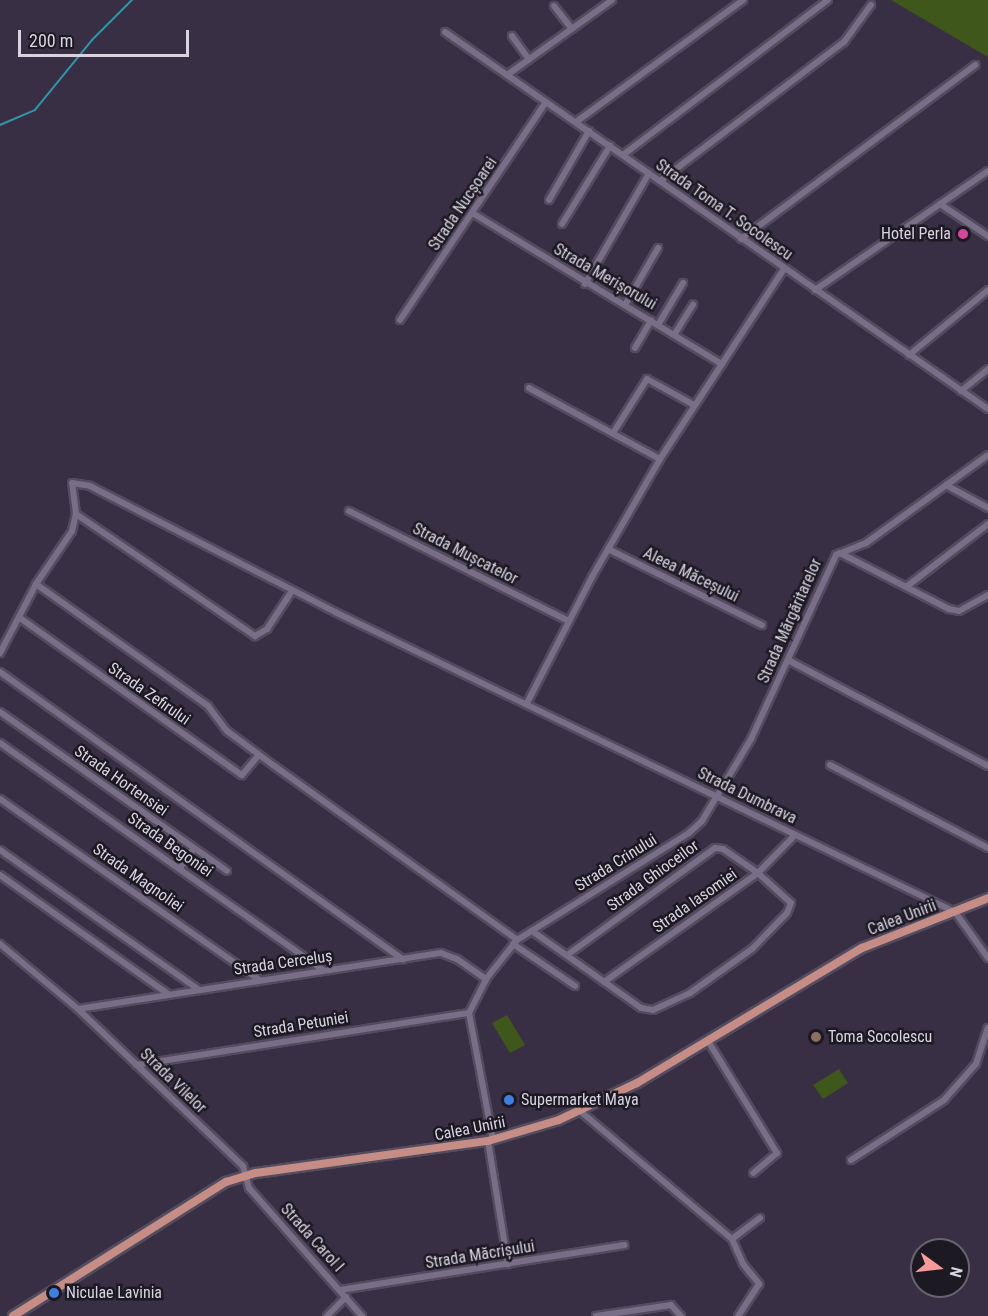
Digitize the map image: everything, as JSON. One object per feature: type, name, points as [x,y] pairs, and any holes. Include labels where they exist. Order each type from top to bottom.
[{"type":"main road","name":"Calea Unirii","points":[[13,1316],[214,1189],[246,1176],[490,1141],[580,1112],[708,1041],[862,948],[988,898]]},
{"type":"street","points":[[507,75],[612,0]]},
{"type":"street","points":[[576,122],[743,0]]},
{"type":"street","points":[[623,155],[828,0]]},
{"type":"street","points":[[660,181],[844,42],[871,5]]},
{"type":"street","points":[[554,6],[572,29]]},
{"type":"street","name":"Strada Toma T. Socolescu","points":[[444,32],[988,409]]},
{"type":"street","points":[[512,36],[529,59]]},
{"type":"street","points":[[741,238],[975,65]]},
{"type":"street","name":"Strada Nucșoarei","points":[[400,320],[474,214],[546,102]]},
{"type":"street","points":[[549,200],[589,131]]},
{"type":"street","points":[[562,224],[610,146]]},
{"type":"street","points":[[816,290],[988,171]]},
{"type":"street","points":[[585,284],[649,173]]},
{"type":"street","points":[[940,204],[988,236]]},
{"type":"street","name":"Strada Merișorului","points":[[474,214],[585,284],[626,305],[722,364]]},
{"type":"street","points":[[626,305],[658,248]]},
{"type":"street","points":[[527,703],[608,549],[660,459],[784,268]]},
{"type":"street","points":[[658,325],[683,283]]},
{"type":"street","points":[[909,355],[988,290]]},
{"type":"street","points":[[674,334],[693,304]]},
{"type":"street","points":[[635,348],[651,320]]},
{"type":"street","points":[[961,391],[988,369]]},
{"type":"street","points":[[613,433],[647,379],[694,405]]},
{"type":"street","points":[[529,388],[660,459]]},
{"type":"street","name":"Strada Mărgăritarelor","points":[[719,797],[788,660],[832,560],[840,553],[866,543],[988,455]]},
{"type":"street","name":"Strada Dumbrava","points":[[75,514],[72,483],[103,491],[292,591],[955,912]]},
{"type":"street","points":[[946,485],[988,508]]},
{"type":"street","name":"Strada Mușcatelor","points":[[349,511],[569,621]]},
{"type":"street","points":[[0,653],[36,584],[72,531],[75,514],[255,636],[267,629],[292,591]]},
{"type":"street","points":[[906,587],[988,524]]},
{"type":"street","name":"Aleea Măceșului","points":[[608,549],[762,625]]},
{"type":"street","points":[[840,553],[959,611],[988,595]]},
{"type":"street","points":[[36,584],[208,706],[227,731],[575,986]]},
{"type":"street","name":"Strada Zefirului","points":[[20,618],[242,775],[259,754]]},
{"type":"street","points":[[788,660],[988,766]]},
{"type":"street","points":[[0,672],[403,959]]},
{"type":"street","name":"Strada Hortensiei","points":[[0,712],[227,871]]},
{"type":"street","name":"Strada Begoniei","points":[[0,743],[324,971]]},
{"type":"street","points":[[830,765],[988,848]]},
{"type":"street","name":"Strada Crinului","points":[[515,942],[689,833],[719,797]]},
{"type":"street","name":"Strada Magnoliei","points":[[0,799],[260,980]]},
{"type":"street","name":"Strada Iasomiei","points":[[604,982],[758,873],[795,835]]},
{"type":"street","points":[[180,868],[194,848]]},
{"type":"street","name":"Strada Ghioceilor","points":[[567,955],[715,848],[723,849],[758,873]]},
{"type":"street","points":[[0,850],[198,990]]},
{"type":"street","points":[[532,931],[648,1010],[690,993],[752,949],[790,908],[789,899],[758,873]]},
{"type":"street","points":[[0,875],[169,994]]},
{"type":"street","points":[[955,912],[988,958]]},
{"type":"street","points":[[508,1264],[469,1012],[486,979],[515,942]]},
{"type":"street","name":"Strada Vilelor","points":[[0,944],[78,1009],[243,1166],[246,1176]]},
{"type":"street","name":"Strada Cerceluș","points":[[78,1009],[403,959],[451,955],[486,979]]},
{"type":"street","name":"Strada Petuniei","points":[[136,1065],[469,1012]]},
{"type":"street","points":[[851,1160],[944,1100],[976,1064],[988,1028]]},
{"type":"street","points":[[708,1041],[777,1153],[753,1173]]},
{"type":"street","points":[[580,1112],[732,1239],[743,1264],[759,1284],[738,1316]]},
{"type":"street","name":"Strada Carol I","points":[[246,1176],[249,1188],[362,1316]]},
{"type":"street","points":[[732,1239],[760,1218]]},
{"type":"street","name":"Strada Măcrișului","points":[[340,1290],[624,1245]]},
{"type":"street","points":[[327,1316],[346,1297]]},
{"type":"street","points":[[596,1316],[671,1305],[681,1316]]},
{"type":"green space","points":[[891,0],[988,0],[988,57],[942,30]]},
{"type":"green space","points":[[507,1015],[525,1045],[510,1053],[492,1023]]},
{"type":"green space","points":[[839,1069],[848,1083],[823,1099],[813,1085]]},
{"type":"waterway","points":[[0,125],[35,110],[92,40],[132,0]]},
{"type":"place","name":"Hotel Perla","points":[[963,234]]},
{"type":"place","name":"Toma Socolescu","points":[[816,1037]]},
{"type":"place","name":"Supermarket Maya","points":[[509,1100]]},
{"type":"place","name":"Niculae Lavinia","points":[[54,1293]]}]
